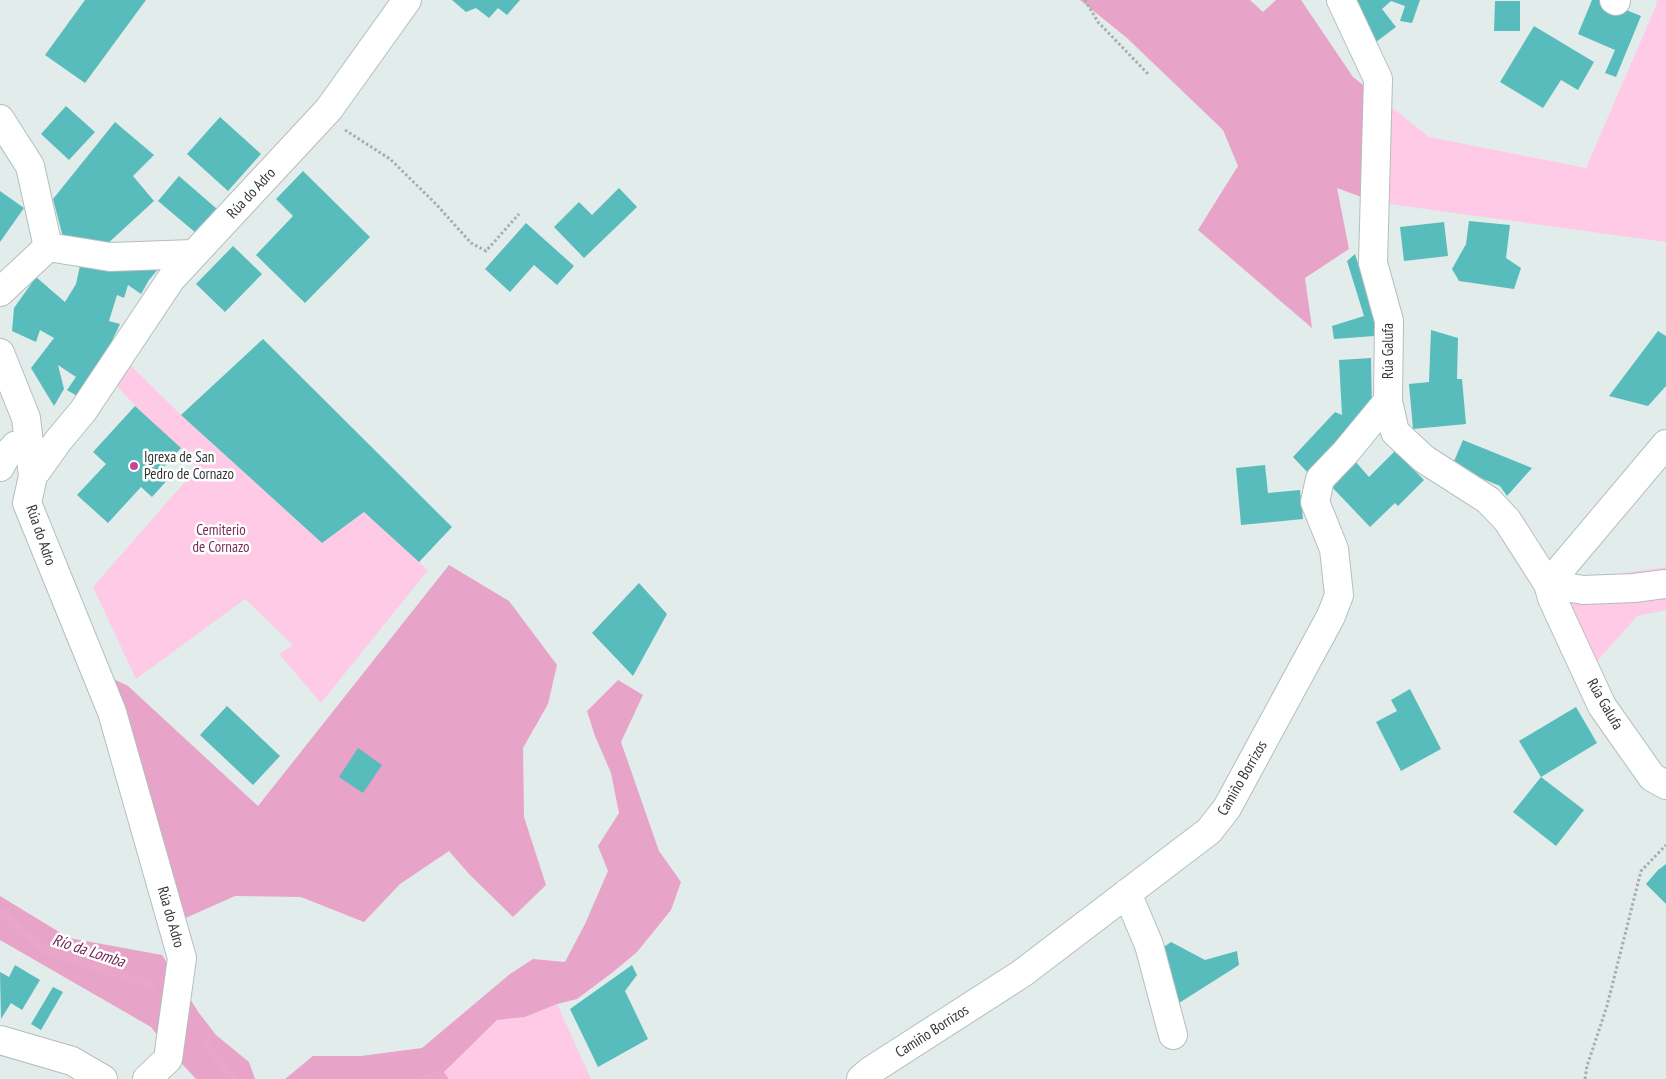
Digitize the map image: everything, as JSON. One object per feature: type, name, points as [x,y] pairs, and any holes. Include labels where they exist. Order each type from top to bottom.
[{"type":"street","name":"Rúa do Adro","points":[[147,1079],[168,1059],[182,958],[112,712],[27,503],[31,473],[83,411],[171,279],[329,110],[406,0]]},
{"type":"street","name":"Rúa Galufa","points":[[1341,0],[1378,79],[1373,263],[1389,321],[1388,401],[1394,432],[1424,460],[1488,500],[1507,520],[1548,584],[1552,598],[1602,706],[1652,776],[1666,785]]},
{"type":"street","points":[[0,118],[30,166],[48,247]]},
{"type":"street","points":[[48,247],[110,257],[194,254]]},
{"type":"street","points":[[0,292],[48,247]]},
{"type":"street","points":[[0,353],[26,418],[31,473]]},
{"type":"street","name":"Camiño Borrizos","points":[[860,1079],[1021,974],[1209,832],[1227,808],[1331,616],[1339,594],[1334,549],[1315,502],[1320,479],[1345,453],[1388,401]]},
{"type":"street","points":[[1548,584],[1666,444]]},
{"type":"street","points":[[15,446],[31,473],[7,484],[0,469],[6,456],[15,446]]},
{"type":"street","points":[[1548,584],[1583,590],[1634,588],[1666,584]]},
{"type":"street","points":[[1127,893],[1149,945],[1173,1035]]},
{"type":"street","points":[[0,1040],[72,1061],[103,1079]]},
{"type":"path","points":[[1085,0],[1098,22],[1149,75]]},
{"type":"path","points":[[318,122],[348,131],[390,159],[436,204],[471,243],[486,251],[519,214]]},
{"type":"path","points":[[1585,1079],[1587,1066],[1607,1006],[1641,870],[1666,845]]},
{"type":"green space","points":[[1657,0],[1666,0],[1666,242],[1375,202],[1377,96],[1429,137],[1586,168]]},
{"type":"green space","name":"Cemiterio de Cornazo","points":[[128,363],[181,415],[322,543],[364,512],[428,570],[321,703],[279,654],[293,645],[245,599],[136,679],[93,587],[197,468],[115,384]]},
{"type":"green space","points":[[1666,567],[1666,610],[1637,616],[1578,683],[1548,584]]},
{"type":"green space","points":[[557,1004],[591,1079],[434,1079],[441,1075],[497,1020],[525,1017]]},
{"type":"shaded area","points":[[1080,0],[1250,0],[1263,12],[1276,0],[1301,0],[1353,77],[1377,96],[1375,202],[1337,188],[1349,249],[1305,278],[1312,328],[1198,230],[1238,166],[1223,130],[1127,38]]},
{"type":"shaded area","points":[[449,565],[509,601],[557,665],[548,704],[523,748],[524,817],[546,885],[513,917],[470,875],[449,851],[400,884],[364,922],[301,897],[235,896],[172,924],[95,670],[128,686],[258,806]]},
{"type":"shaded area","points":[[618,680],[643,695],[621,742],[659,851],[681,882],[671,910],[637,952],[577,999],[557,1004],[525,1017],[497,1020],[441,1075],[434,1079],[285,1079],[313,1056],[361,1056],[422,1048],[510,974],[533,959],[565,962],[585,924],[608,871],[598,846],[619,813],[611,773],[595,736],[587,711]]},
{"type":"shaded area","points":[[0,896],[69,938],[162,955],[199,1013],[216,1035],[249,1062],[255,1079],[196,1079],[151,1027],[0,940]]},
{"type":"building","points":[[85,0],[146,0],[85,83],[45,55]]},
{"type":"building","points":[[452,0],[520,0],[507,15],[498,8],[489,18],[476,8],[466,12]]},
{"type":"building","points":[[1353,0],[1420,0],[1412,23],[1400,21],[1405,6],[1391,1],[1382,9],[1396,27],[1376,42]]},
{"type":"building","points":[[1592,0],[1602,0],[1641,16],[1616,77],[1605,73],[1615,50],[1578,34]]},
{"type":"building","points":[[1495,1],[1520,1],[1520,31],[1494,31]]},
{"type":"building","points":[[1534,26],[1594,62],[1578,90],[1561,80],[1543,108],[1500,82]]},
{"type":"building","points":[[66,106],[95,132],[69,160],[41,134]]},
{"type":"building","points":[[220,117],[261,154],[228,191],[187,154]]},
{"type":"building","points":[[115,122],[154,155],[133,176],[154,201],[105,246],[64,241],[53,199]]},
{"type":"building","points":[[303,171],[370,237],[305,303],[256,255],[293,216],[276,199]]},
{"type":"building","points":[[179,176],[217,209],[196,233],[158,201]]},
{"type":"building","points":[[619,188],[637,207],[584,258],[554,227],[579,202],[592,215]]},
{"type":"building","points":[[0,191],[24,208],[0,242]]},
{"type":"building","points":[[1469,221],[1510,225],[1506,258],[1521,268],[1514,289],[1459,281],[1452,269],[1466,244]]},
{"type":"building","points":[[1444,222],[1448,256],[1404,261],[1400,227]]},
{"type":"building","points":[[526,223],[574,266],[557,285],[534,265],[510,292],[485,269]]},
{"type":"building","points":[[233,246],[262,274],[225,312],[196,284]]},
{"type":"building","points":[[1355,254],[1374,314],[1374,336],[1334,339],[1332,326],[1364,316],[1347,261]]},
{"type":"building","points":[[81,261],[164,262],[149,280],[141,294],[128,285],[124,298],[117,295],[109,321],[120,324],[111,343],[77,396],[67,390],[76,377],[58,365],[64,389],[54,406],[31,368],[54,338],[40,330],[36,342],[12,331],[14,308],[36,277],[65,302],[76,284]]},
{"type":"building","points":[[1431,330],[1458,338],[1457,379],[1462,379],[1466,424],[1413,429],[1409,384],[1429,382]]},
{"type":"building","points":[[1658,331],[1666,336],[1666,386],[1648,406],[1609,396]]},
{"type":"building","points":[[263,339],[452,527],[419,562],[364,512],[322,543],[181,415]]},
{"type":"building","points":[[1371,358],[1372,412],[1309,474],[1293,457],[1335,412],[1342,415],[1339,360]]},
{"type":"building","name":"Igrexa de San Pedro de Cornazo","points":[[135,406],[181,448],[162,469],[171,476],[152,497],[141,487],[108,523],[77,495],[106,464],[93,452]]},
{"type":"building","points":[[1463,440],[1532,468],[1507,496],[1500,486],[1452,466]]},
{"type":"building","points":[[1395,451],[1424,480],[1398,506],[1395,503],[1370,527],[1330,485],[1355,461],[1369,477]]},
{"type":"building","points":[[1265,465],[1268,493],[1300,490],[1303,519],[1241,525],[1236,468]]},
{"type":"building","points":[[639,583],[667,614],[633,676],[592,633]]},
{"type":"building","points":[[1410,689],[1441,749],[1401,771],[1376,722],[1397,711],[1391,700]]},
{"type":"building","points":[[227,706],[280,756],[253,785],[200,735]]},
{"type":"building","points":[[1576,707],[1597,743],[1541,777],[1519,741]]},
{"type":"building","points":[[358,748],[382,765],[363,793],[339,777]]},
{"type":"building","points":[[1541,777],[1584,810],[1556,846],[1513,812]]},
{"type":"building","points":[[1666,864],[1666,904],[1646,884]]},
{"type":"building","points":[[1171,942],[1205,960],[1237,951],[1239,965],[1179,1003],[1158,951]]},
{"type":"building","points":[[15,965],[40,980],[22,1010],[11,1003],[1,1019],[0,972],[9,977]]},
{"type":"building","points":[[632,965],[637,975],[625,991],[648,1039],[598,1067],[570,1009]]},
{"type":"building","points":[[53,987],[63,992],[41,1030],[31,1024]]},
{"type":"waterway","name":"Río da Lomba","points":[[0,911],[45,951],[153,985]]},
{"type":"waterway","name":"Río da Lomba","points":[[207,1046],[234,1079]]},
{"type":"waterway","name":"Río da Lomba","points":[[422,1079],[441,1075],[444,1079]]},
{"type":"place","name":"Igrexa de San Pedro de Cornazo","points":[[134,466]]}]
